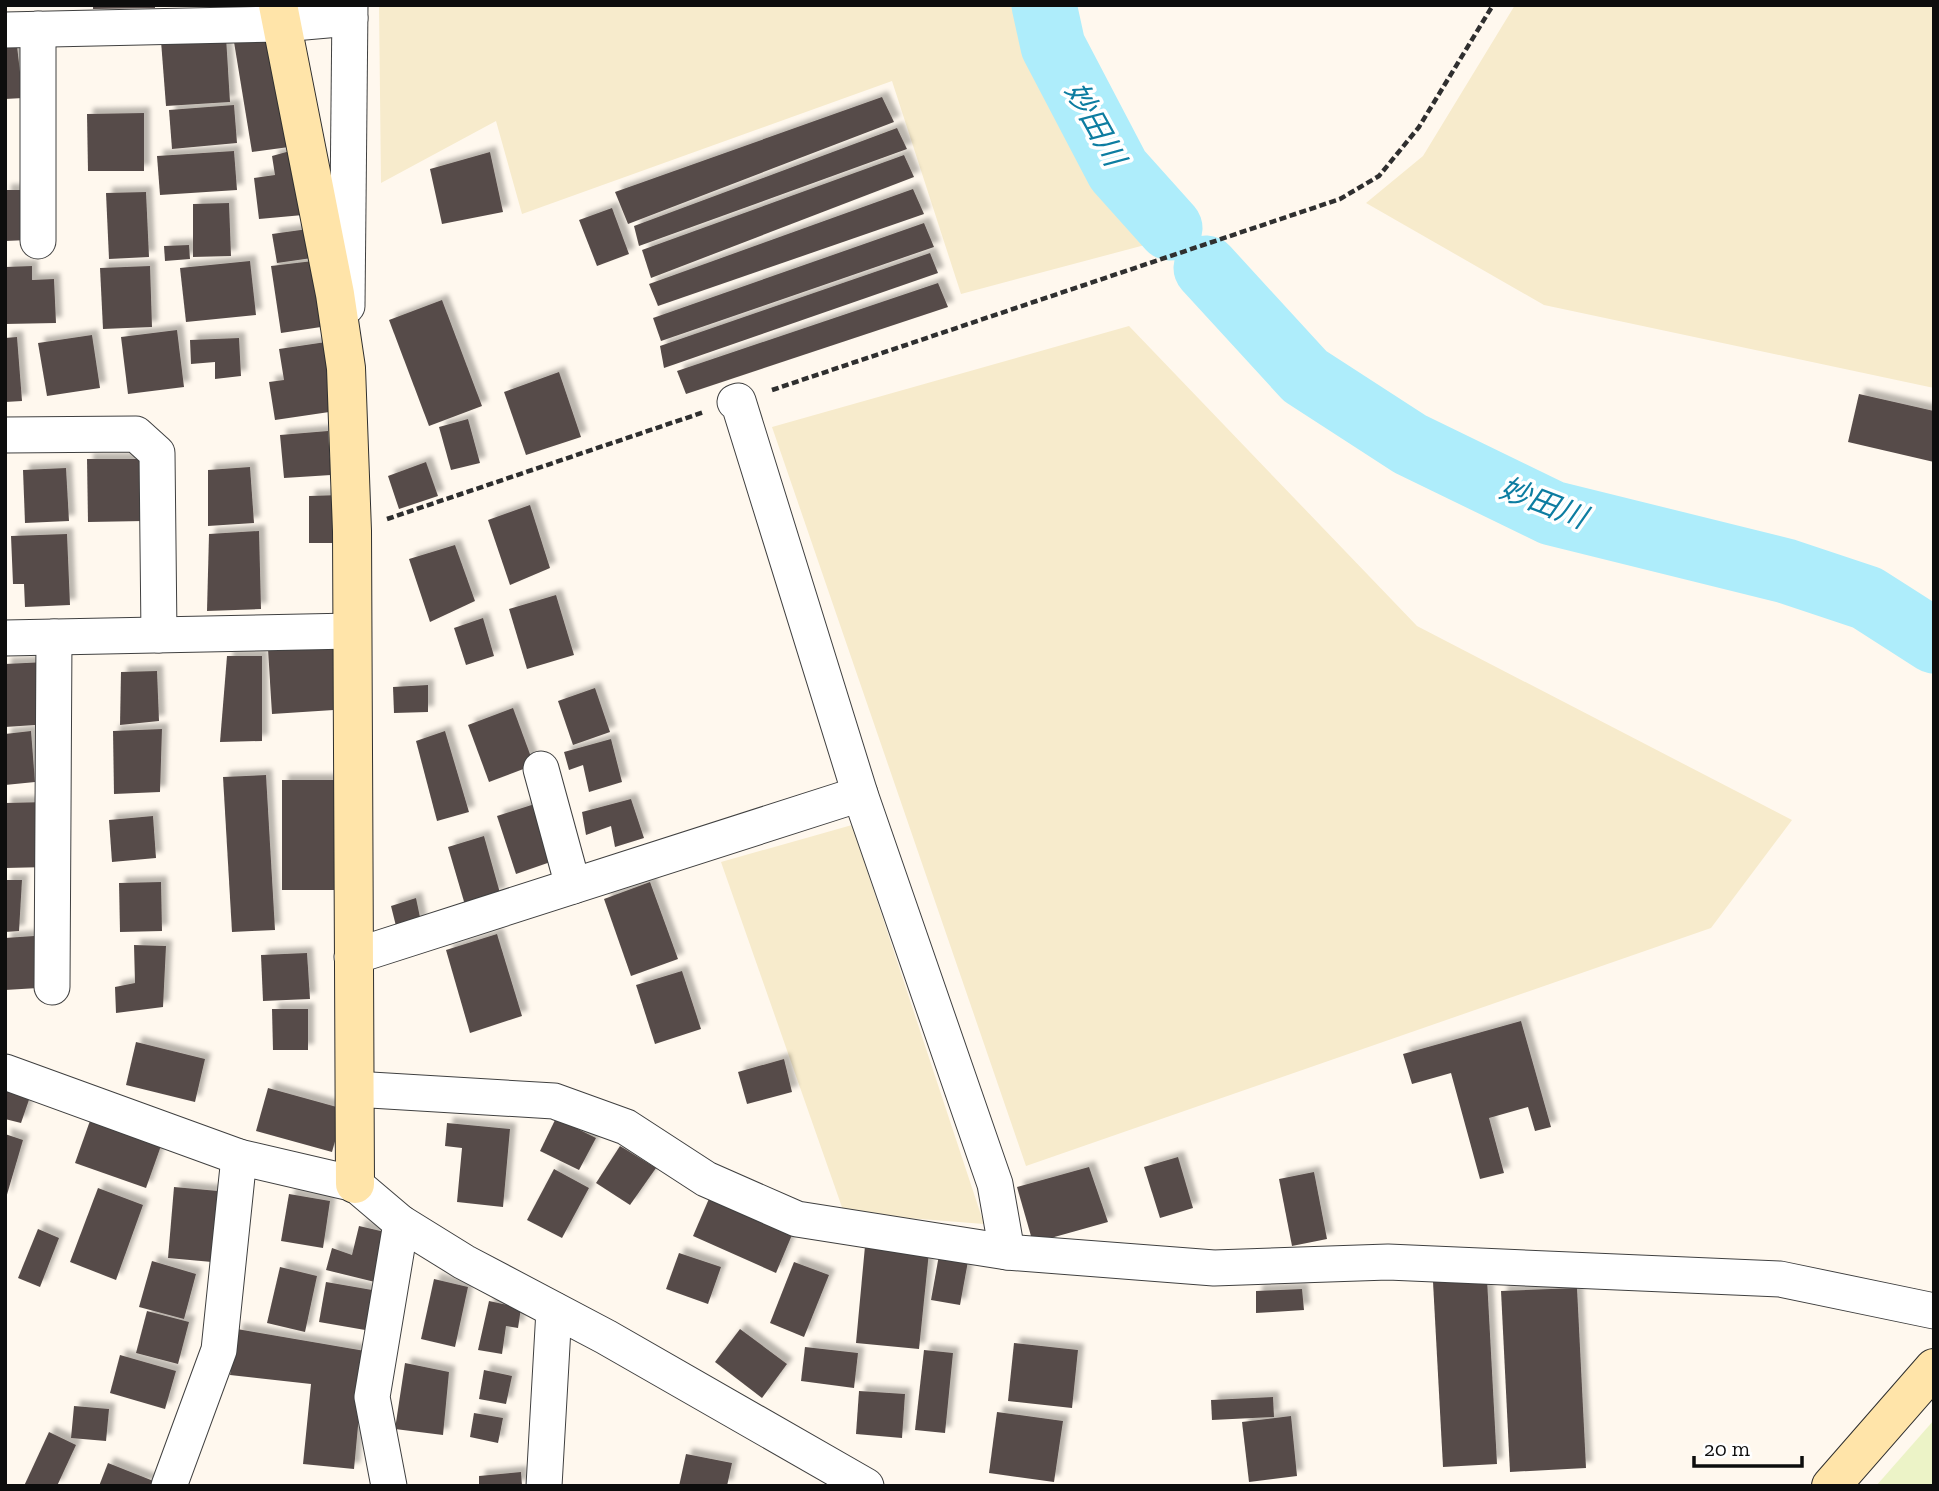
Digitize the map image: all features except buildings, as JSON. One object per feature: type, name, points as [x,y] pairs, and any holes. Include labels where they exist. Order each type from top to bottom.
[{"type":"street","points":[[38,241],[22,30],[350,12],[346,368],[352,531],[355,1184]]},
{"type":"street","points":[[280,15],[335,295],[346,368]]},
{"type":"street","points":[[736,402],[860,794],[995,1184],[1007,1252]]},
{"type":"street","points":[[5,435],[136,434],[157,453],[159,635]]},
{"type":"street","points":[[5,638],[352,631]]},
{"type":"street","points":[[52,987],[54,637]]},
{"type":"street","points":[[541,769],[573,886]]},
{"type":"street","points":[[352,957],[860,794]]},
{"type":"street","points":[[5,1072],[240,1157],[355,1184],[401,1223],[464,1262],[866,1486]]},
{"type":"street","points":[[354,1088],[554,1101],[626,1127],[706,1179],[797,1219],[1007,1252],[1214,1268],[1388,1262],[1780,1279],[1934,1311]]},
{"type":"street","points":[[169,1486],[219,1350],[240,1157]]},
{"type":"street","points":[[389,1486],[372,1396],[401,1223]]},
{"type":"street","points":[[544,1486],[554,1310]]},
{"type":"street","points":[[1831,1486],[1934,1368]]},
{"type":"path","points":[[352,531],[1340,199],[1379,176],[1419,127],[1493,5]]},
{"type":"shaded area","points":[[379,5],[1020,5],[1029,42],[1156,242],[961,294],[892,81],[522,214],[496,121],[381,183]]},
{"type":"shaded area","points":[[1515,5],[1934,5],[1934,388],[1544,305],[1366,203],[1423,156]]},
{"type":"shaded area","points":[[1129,326],[1417,626],[1792,820],[1711,928],[1026,1166],[772,427]]},
{"type":"shaded area","points":[[852,825],[984,1224],[844,1213],[721,862]]},
{"type":"green space","points":[[1934,1420],[1934,1486],[1876,1486]]},
{"type":"waterway","name":"妙田川","points":[[1044,5],[1053,46],[1118,170],[1170,228]]},
{"type":"waterway","name":"妙田川","points":[[1206,268],[1305,376],[1410,444],[1552,513],[1786,571],[1867,598],[1934,641]]}]
